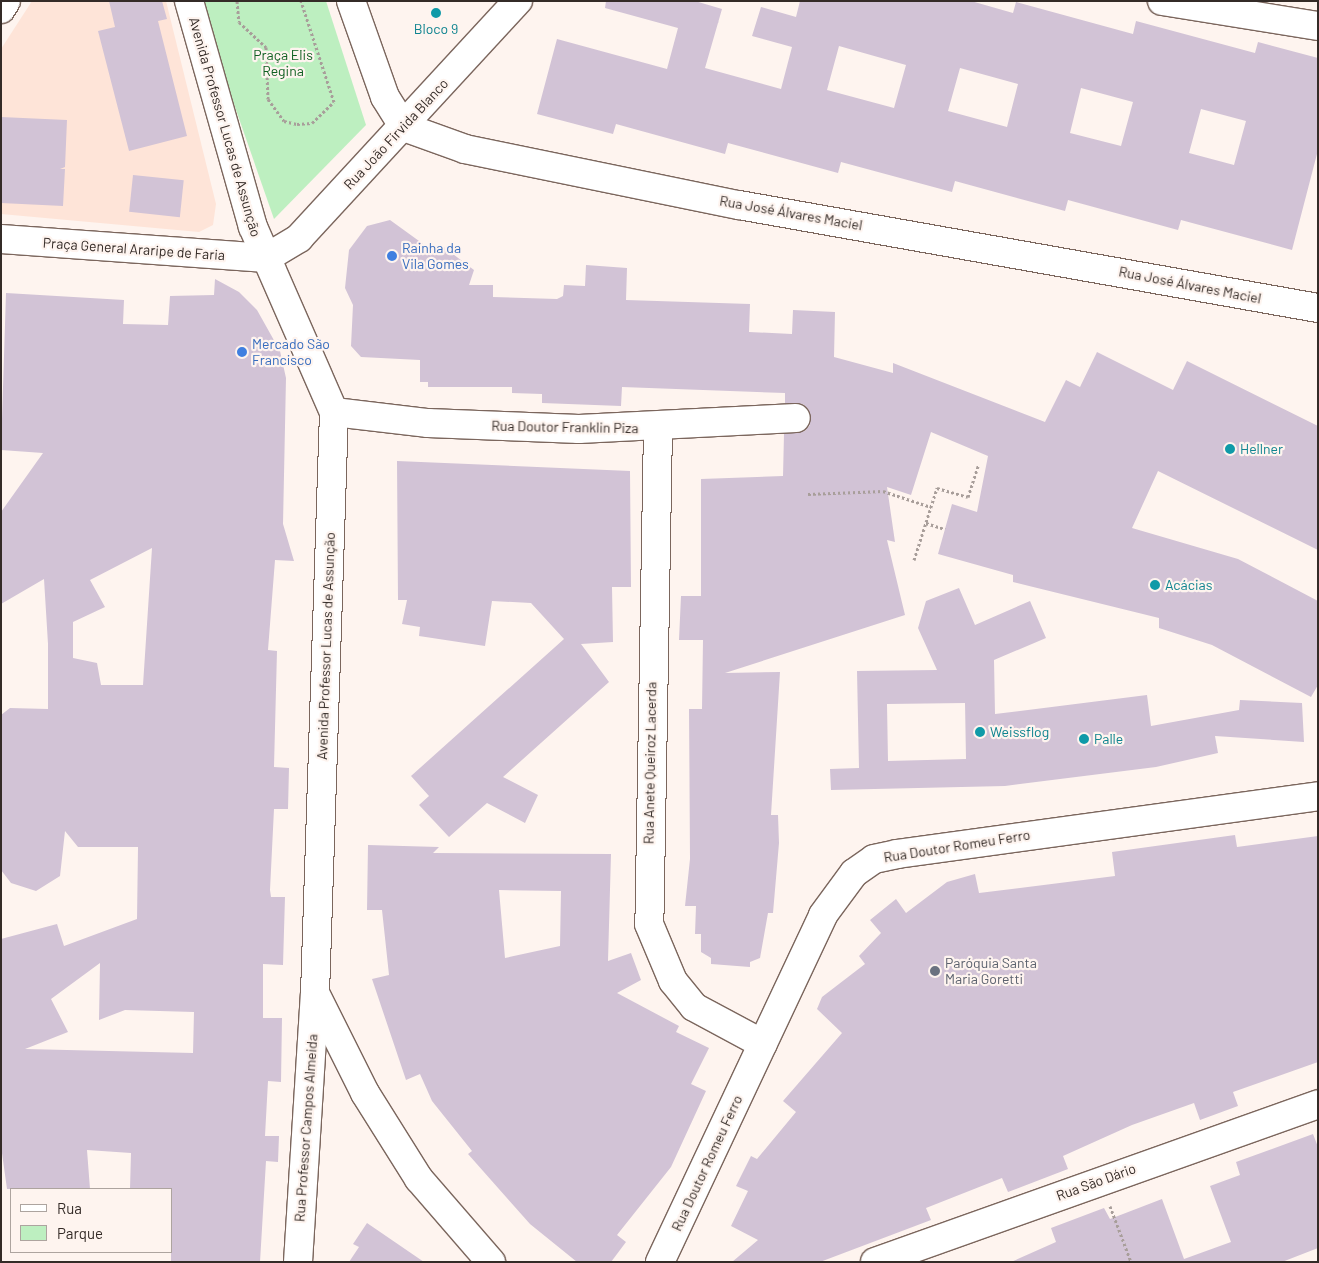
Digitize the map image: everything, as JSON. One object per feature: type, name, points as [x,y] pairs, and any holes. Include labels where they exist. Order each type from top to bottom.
[{"type":"street","points":[[1,9],[6,1]]},
{"type":"street","name":"Avenida Professor Lucas de Assunção","points":[[189,1],[244,202],[266,258],[334,412],[315,993],[365,1094],[419,1179],[491,1262]]},
{"type":"street","points":[[351,1],[385,97],[404,127]]},
{"type":"street","name":"Rua João Firvida Blanco","points":[[266,258],[298,238],[404,127],[518,1]]},
{"type":"street","points":[[1162,1],[1318,26]]},
{"type":"street","name":"Rua José Álvares Maciel","points":[[404,127],[464,148],[739,205],[1318,308]]},
{"type":"street","name":"Praça General Araripe de Faria","points":[[1,239],[266,258]]},
{"type":"street","name":"Rua Doutor Franklin Piza","points":[[334,412],[428,423],[579,429],[658,427],[796,418]]},
{"type":"street","name":"Rua Anete Queiroz Lacerda","points":[[658,427],[649,924],[668,973],[694,1007],[763,1044]]},
{"type":"street","name":"Rua Doutor Romeu Ferro","points":[[660,1262],[823,915],[854,873],[874,859],[1318,796]]},
{"type":"street","name":"Rua Professor Campos Almeida","points":[[298,1262],[315,993]]},
{"type":"street","name":"Rua São Dário","points":[[875,1262],[1100,1180],[1318,1104]]},
{"type":"path","points":[[237,1],[239,22],[266,47],[268,98],[284,121],[297,124],[312,123],[334,102],[301,1]]},
{"type":"path","points":[[914,560],[937,488],[968,497],[978,466]]},
{"type":"path","points":[[808,494],[883,491],[931,507]]},
{"type":"path","points":[[926,523],[945,528]]},
{"type":"path","points":[[1100,1180],[1131,1262]]},
{"type":"shaded area","points":[[32,1],[166,1],[216,204],[213,225],[199,232],[1,214],[1,49]]},
{"type":"green space","name":"Praça Elis Regina","points":[[198,1],[326,1],[366,125],[274,219]]},
{"type":"building","points":[[109,1],[162,1],[167,19],[158,21],[187,136],[129,151],[98,31],[115,27]]},
{"type":"building","points":[[606,1],[695,1],[722,9],[705,68],[781,89],[792,47],[752,36],[761,7],[796,17],[800,1],[971,1],[1013,13],[1016,2],[1133,34],[1136,21],[1255,53],[1258,42],[1318,58],[1318,150],[1292,250],[1181,220],[1178,230],[1068,200],[1065,211],[955,181],[952,192],[841,162],[838,173],[728,143],[725,154],[616,124],[613,134],[537,114],[557,39],[667,69],[678,28],[605,8]],"holes":[[[839,46],[906,65],[894,108],[827,90]],[[960,68],[1018,84],[1007,127],[948,111]],[[1081,88],[1133,102],[1121,146],[1070,133]],[[1201,109],[1246,121],[1234,165],[1189,153]]]},
{"type":"building","points":[[1,117],[67,120],[65,167],[60,169],[65,169],[63,206],[1,203]]},
{"type":"building","points":[[133,175],[184,180],[180,217],[129,212]]},
{"type":"building","points":[[390,220],[437,254],[441,245],[474,270],[469,285],[493,285],[493,297],[557,299],[563,296],[564,285],[585,286],[586,265],[627,268],[626,300],[750,304],[749,332],[792,334],[793,310],[835,312],[834,357],[893,373],[893,363],[1045,422],[1066,380],[1080,387],[1097,352],[1173,390],[1187,361],[1318,426],[1318,550],[1158,471],[1132,528],[1238,559],[1318,601],[1318,685],[1311,697],[1212,645],[1159,628],[1159,618],[1013,582],[1013,575],[938,554],[952,504],[977,512],[988,456],[931,432],[911,495],[887,487],[895,542],[887,540],[905,615],[725,673],[780,672],[771,815],[778,815],[779,843],[773,913],[768,913],[760,958],[750,962],[750,967],[711,964],[711,958],[701,952],[701,934],[695,934],[696,906],[685,906],[690,859],[689,709],[702,709],[703,640],[679,640],[681,596],[701,596],[701,479],[783,476],[784,434],[805,431],[810,425],[809,410],[803,404],[785,403],[785,393],[622,387],[621,406],[542,403],[542,394],[512,393],[512,387],[428,387],[428,382],[420,382],[420,360],[361,357],[351,346],[353,305],[345,288],[349,250],[367,226]]},
{"type":"building","points":[[215,279],[239,292],[257,310],[280,351],[286,378],[283,524],[294,561],[275,560],[268,650],[277,651],[274,767],[289,768],[288,809],[274,809],[270,890],[271,897],[285,897],[283,965],[263,964],[263,1018],[282,1018],[281,1082],[268,1081],[265,1136],[279,1136],[278,1162],[266,1161],[260,1262],[171,1262],[172,1188],[130,1188],[131,1153],[87,1150],[90,1188],[7,1189],[1,1146],[1,939],[57,924],[64,946],[137,919],[138,847],[78,847],[65,831],[60,876],[36,891],[11,883],[1,870],[1,715],[10,708],[48,709],[48,644],[44,579],[1,604],[1,512],[43,453],[1,450],[6,293],[124,300],[123,324],[168,325],[170,296],[214,295]],"holes":[[[152,548],[143,685],[101,685],[97,663],[73,658],[73,622],[105,607],[90,580]],[[100,963],[99,1020],[125,1010],[194,1012],[193,1053],[25,1049],[68,1032],[51,999]]]},
{"type":"building","points":[[397,461],[630,471],[631,587],[612,587],[613,642],[581,644],[609,682],[503,777],[538,795],[525,823],[487,803],[449,837],[419,805],[429,796],[411,776],[564,639],[531,603],[492,601],[485,646],[419,636],[420,627],[402,624],[407,600],[398,600]]},
{"type":"building","points":[[959,588],[975,625],[1030,601],[1046,638],[994,660],[995,714],[1147,695],[1151,726],[1239,710],[1240,700],[1302,703],[1304,742],[1215,736],[1218,753],[1156,767],[1005,786],[831,790],[830,769],[859,768],[857,671],[937,670],[918,628],[926,601]],"holes":[[[965,703],[966,759],[888,761],[887,704]]]},
{"type":"building","points":[[1235,835],[1237,847],[1318,836],[1318,1062],[1233,1092],[1238,1106],[1200,1120],[1194,1103],[1132,1125],[1063,1156],[1068,1169],[1008,1192],[1002,1178],[926,1208],[931,1220],[820,1262],[732,1262],[758,1240],[731,1226],[748,1191],[736,1186],[751,1156],[757,1159],[796,1112],[783,1101],[842,1033],[817,1009],[822,997],[865,964],[859,956],[881,933],[870,920],[896,899],[906,913],[947,882],[975,874],[979,893],[1115,876],[1112,852]]},
{"type":"building","points":[[368,845],[439,847],[433,853],[611,854],[608,961],[631,953],[641,980],[617,993],[679,1026],[676,1032],[709,1048],[691,1084],[706,1091],[671,1167],[617,1235],[626,1242],[611,1262],[577,1262],[530,1224],[468,1154],[472,1151],[432,1101],[420,1074],[406,1080],[372,979],[389,975],[382,910],[367,910]],"holes":[[[499,890],[561,891],[560,946],[505,958]]]},
{"type":"building","points":[[1313,1134],[1318,1147],[1318,1248],[1282,1262],[1011,1262],[1056,1242],[1051,1228],[1104,1208],[1110,1219],[1162,1199],[1184,1259],[1231,1242],[1210,1186],[1240,1175],[1236,1162]]},
{"type":"building","points":[[367,1223],[424,1262],[349,1262],[359,1247],[353,1244]]},
{"type":"place","name":"Bloco 9","points":[[436,13]]},
{"type":"place","name":"Rainha da Vila Gomes","points":[[392,256]]},
{"type":"place","name":"Mercado São Francisco","points":[[242,352]]},
{"type":"place","name":"Hellner","points":[[1230,449]]},
{"type":"place","name":"Acácias","points":[[1155,585]]},
{"type":"place","name":"Weissflog","points":[[980,732]]},
{"type":"place","name":"Palle","points":[[1084,739]]},
{"type":"place","name":"Paróquia Santa Maria Goretti","points":[[935,971]]}]
